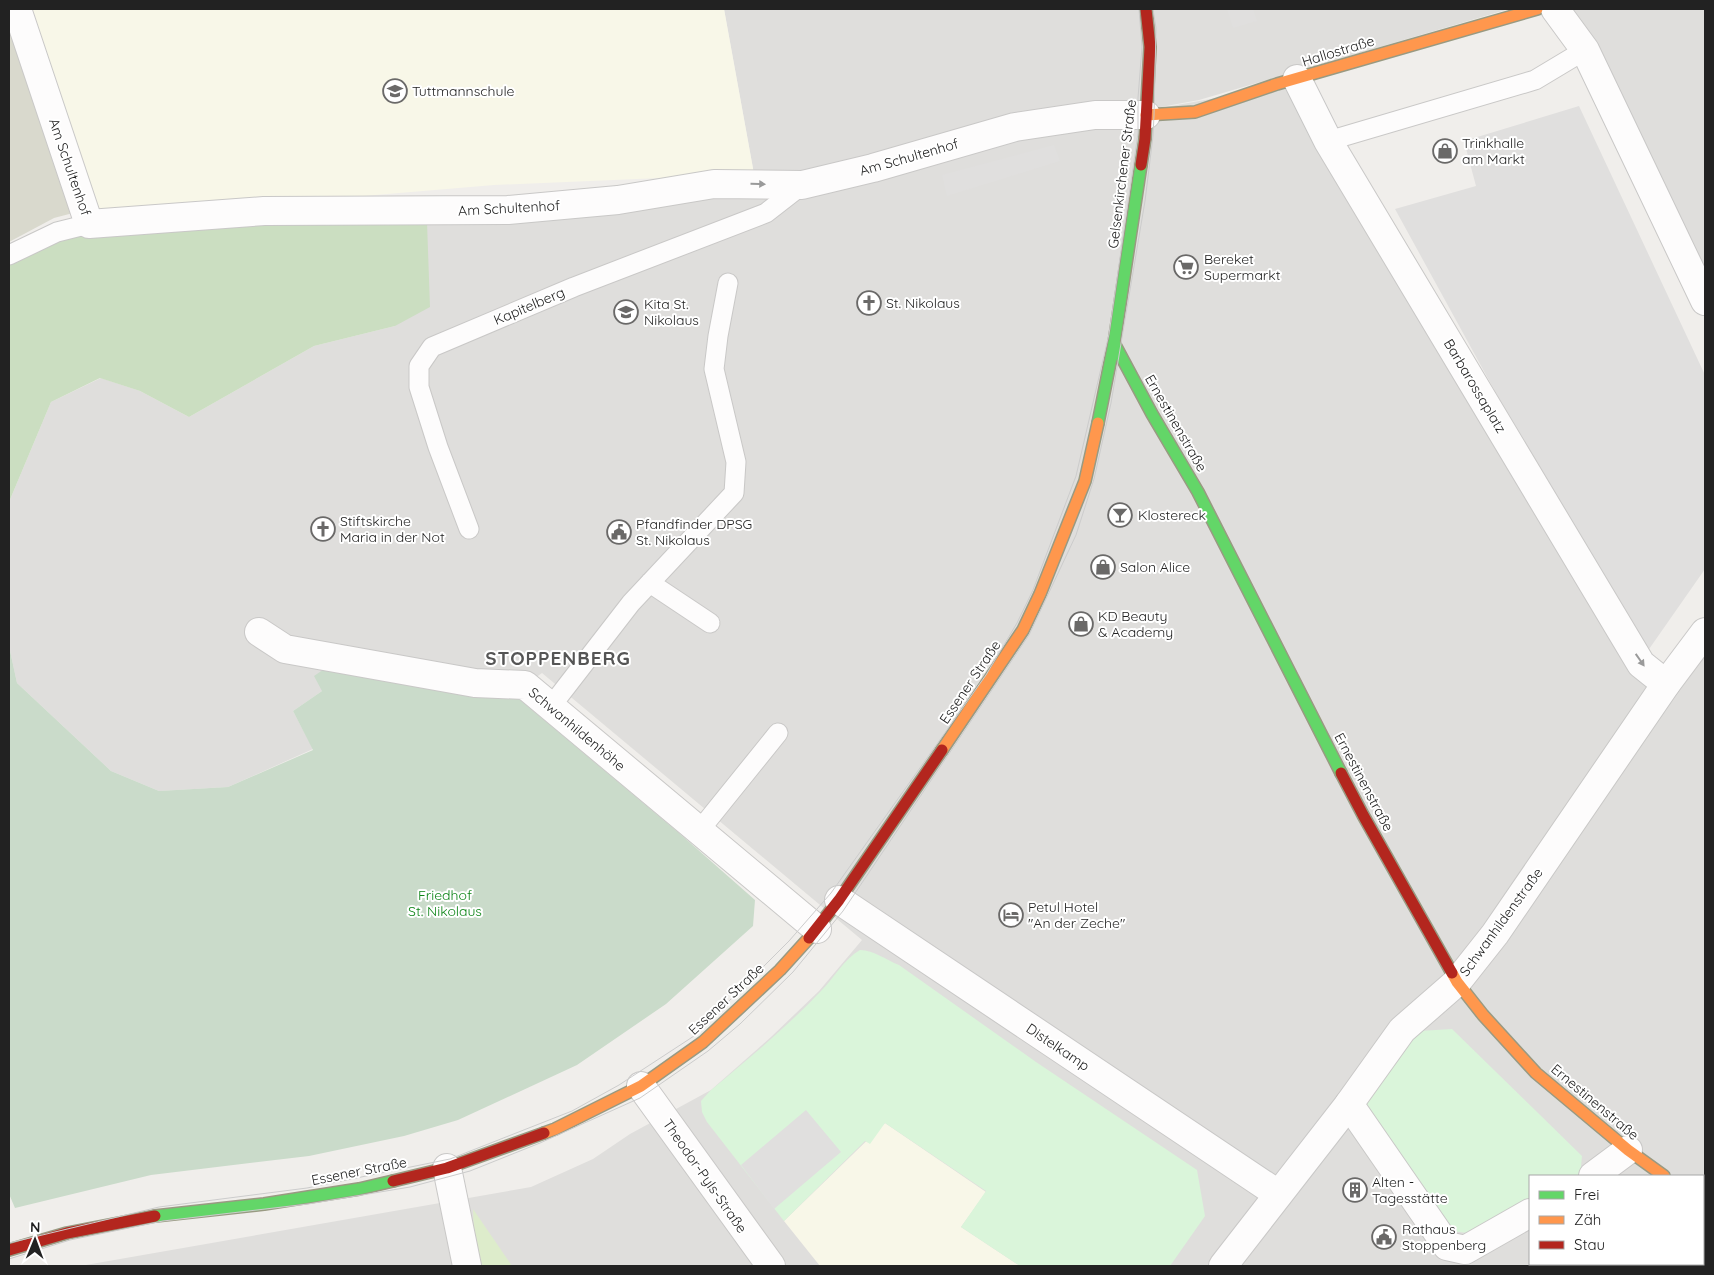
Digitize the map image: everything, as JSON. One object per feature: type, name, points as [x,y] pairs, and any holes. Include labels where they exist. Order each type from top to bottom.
[{"type":"main road","name":"Gelsenkirchener Straße","points":[[1114,342],[1136,202],[1146,115],[1150,47],[1146,9]]},
{"type":"main road","name":"Hallostraße","points":[[1146,115],[1195,112],[1297,79],[1537,9]]},
{"type":"main road","name":"Essener Straße","points":[[9,1250],[67,1233],[151,1217],[264,1204],[359,1189],[447,1168],[555,1129],[641,1086],[703,1042],[780,970],[817,929],[985,688],[1022,630],[1040,594],[1085,480],[1114,342]]},
{"type":"main road","name":"Ernestinenstraße","points":[[1114,342],[1152,414],[1198,492],[1363,815],[1457,982],[1483,1015],[1536,1074],[1628,1150],[1663,1175]]},
{"type":"street","name":"Am Schultenhof","points":[[17,9],[89,224],[264,211],[508,210],[618,200],[714,184],[802,185],[873,168],[1015,128],[1095,116],[1146,115]]},
{"type":"street","points":[[1555,9],[1585,50],[1705,301]]},
{"type":"street","name":"Barbarossaplatz","points":[[1297,79],[1328,142],[1622,629],[1641,664],[1666,684]]},
{"type":"street","name":"Schwanhildenhöhe","points":[[259,632],[284,650],[475,683],[525,685],[817,929]]},
{"type":"street","name":"Schwanhildenstraße","points":[[1223,1266],[1349,1104],[1402,1030],[1457,982],[1495,934],[1666,684],[1705,632]]},
{"type":"street","name":"Distelkamp","points":[[838,900],[1278,1194]]},
{"type":"street","name":"Theodor-Pyls-Straße","points":[[641,1086],[771,1266]]},
{"type":"street","points":[[1349,1104],[1447,1246],[1465,1250],[1529,1214]]},
{"type":"street","points":[[1594,1175],[1628,1150]]},
{"type":"street","points":[[447,1168],[467,1266]]},
{"type":"lane","points":[[1328,142],[1535,80],[1585,50]]},
{"type":"lane","name":"Kapitelberg","points":[[469,529],[438,447],[419,386],[419,366],[432,347],[574,287],[766,214],[802,185]]},
{"type":"lane","points":[[9,255],[57,232],[89,224]]},
{"type":"lane","points":[[552,706],[631,603],[734,493],[736,462],[714,369],[728,283]]},
{"type":"lane","points":[[650,583],[710,623]]},
{"type":"lane","points":[[699,831],[778,734]]},
{"type":"shaded area","name":"Tuttmannschule","points":[[22,9],[724,9],[754,174],[494,185],[93,219]]},
{"type":"shaded area","points":[[724,9],[1509,9],[1199,100],[796,174],[754,174]]},
{"type":"shaded area","points":[[1227,9],[1253,9],[1257,21],[1233,28]]},
{"type":"shaded area","points":[[1564,9],[1705,9],[1705,285]]},
{"type":"shaded area","points":[[9,22],[73,213],[54,218],[9,242]]},
{"type":"shaded area","points":[[1295,84],[1669,689],[1705,643],[1705,1266],[80,1266],[531,1187],[593,1159],[630,1134],[711,1090],[819,991],[862,940],[542,673],[513,694],[322,691],[293,711],[313,749],[228,787],[159,791],[111,771],[17,683],[9,646],[9,502],[51,402],[101,378],[140,391],[189,417],[314,346],[395,326],[427,222],[739,195],[1014,134]]},
{"type":"shaded area","points":[[1579,106],[1705,375],[1705,569],[1647,652],[1569,526],[1395,209],[1476,186],[1464,141]]},
{"type":"shaded area","points":[[1054,145],[1060,161],[947,196],[942,175]]},
{"type":"shaded area","points":[[806,1110],[841,1152],[774,1209],[741,1165]]},
{"type":"shaded area","points":[[885,1123],[986,1192],[961,1227],[1020,1266],[820,1266],[784,1221]]},
{"type":"green space","points":[[427,222],[430,307],[395,326],[314,346],[189,417],[140,391],[100,378],[51,402],[9,502],[9,262],[79,230],[252,224]]},
{"type":"green space","name":"Friedhof St. Nikolaus","points":[[9,646],[17,683],[111,771],[159,791],[228,787],[313,750],[293,711],[322,691],[314,676],[330,665],[513,694],[679,833],[755,900],[753,926],[666,1004],[577,1065],[458,1120],[404,1136],[309,1156],[151,1175],[15,1208],[9,1194]]},
{"type":"green space","points":[[860,950],[875,953],[899,965],[1036,1062],[1197,1170],[1205,1216],[1170,1266],[1020,1266],[961,1227],[986,1191],[885,1123],[870,1144],[865,1141],[784,1221],[707,1122],[702,1112],[701,1101],[795,1017],[826,986],[849,958]]},
{"type":"green space","points":[[1452,1029],[1582,1156],[1580,1175],[1529,1175],[1529,1207],[1476,1234],[1451,1231],[1365,1104],[1419,1031]]},
{"type":"green space","points":[[473,1209],[512,1266],[482,1266],[474,1234]]},
{"type":"tram line","points":[[9,1243],[159,1207],[307,1188],[450,1159],[572,1111],[619,1085],[694,1036],[789,941],[831,893],[986,675],[1017,623],[1033,590],[1076,476],[1109,334],[1138,133],[1138,98],[1142,47],[1139,9]]},
{"type":"tram line","points":[[9,1259],[70,1240],[163,1221],[308,1204],[410,1187],[470,1171],[540,1143],[640,1098],[708,1051],[740,1024],[793,972],[843,911],[1029,635],[1076,535],[1094,479],[1111,403],[1145,201],[1154,115],[1156,28],[1153,9]]},
{"type":"traffic: fast","points":[[1098,423],[1114,343],[1141,165]]},
{"type":"traffic: fast","points":[[1114,343],[1152,414],[1198,492],[1341,773]]},
{"type":"traffic: fast","points":[[155,1216],[264,1204],[359,1189],[393,1181]]},
{"type":"traffic: slow","points":[[1146,115],[1195,112],[1277,84],[1537,9]]},
{"type":"traffic: slow","points":[[942,750],[1023,630],[1040,594],[1085,481],[1098,423]]},
{"type":"traffic: slow","points":[[544,1133],[641,1086],[703,1042],[780,970],[809,938]]},
{"type":"traffic: slow","points":[[1452,973],[1483,1015],[1536,1073],[1628,1150],[1663,1175]]},
{"type":"traffic: jam","points":[[1141,165],[1145,139],[1150,47],[1146,9]]},
{"type":"traffic: jam","points":[[809,938],[839,900],[942,750]]},
{"type":"traffic: jam","points":[[1341,773],[1452,973]]},
{"type":"traffic: jam","points":[[393,1181],[447,1168],[544,1133]]},
{"type":"traffic: jam","points":[[9,1250],[67,1233],[155,1216]]},
{"type":"place","name":"Tuttmannschule","points":[[395,91]]},
{"type":"place","name":"Trinkhalle am Markt","points":[[1445,151]]},
{"type":"place","name":"Bereket Supermarkt","points":[[1186,267]]},
{"type":"place","name":"St. Nikolaus","points":[[869,303]]},
{"type":"place","name":"Kita St. Nikolaus","points":[[626,312]]},
{"type":"place","name":"Klostereck","points":[[1120,515]]},
{"type":"place","name":"Stiftskirche Maria in der Not","points":[[323,529]]},
{"type":"place","name":"Pfandfinder DPSG St. Nikolaus","points":[[619,532]]},
{"type":"place","name":"Salon Alice","points":[[1103,567]]},
{"type":"place","name":"KD Beauty & Academy","points":[[1081,624]]},
{"type":"place","name":"Petul Hotel \"An der Zeche\"","points":[[1011,915]]},
{"type":"place","name":"Alten - Tagesstätte","points":[[1355,1190]]},
{"type":"place","name":"Rathaus Stoppenberg","points":[[1384,1237]]},
{"type":"district","name":"STOPPENBERG","points":[[558,658]]}]
